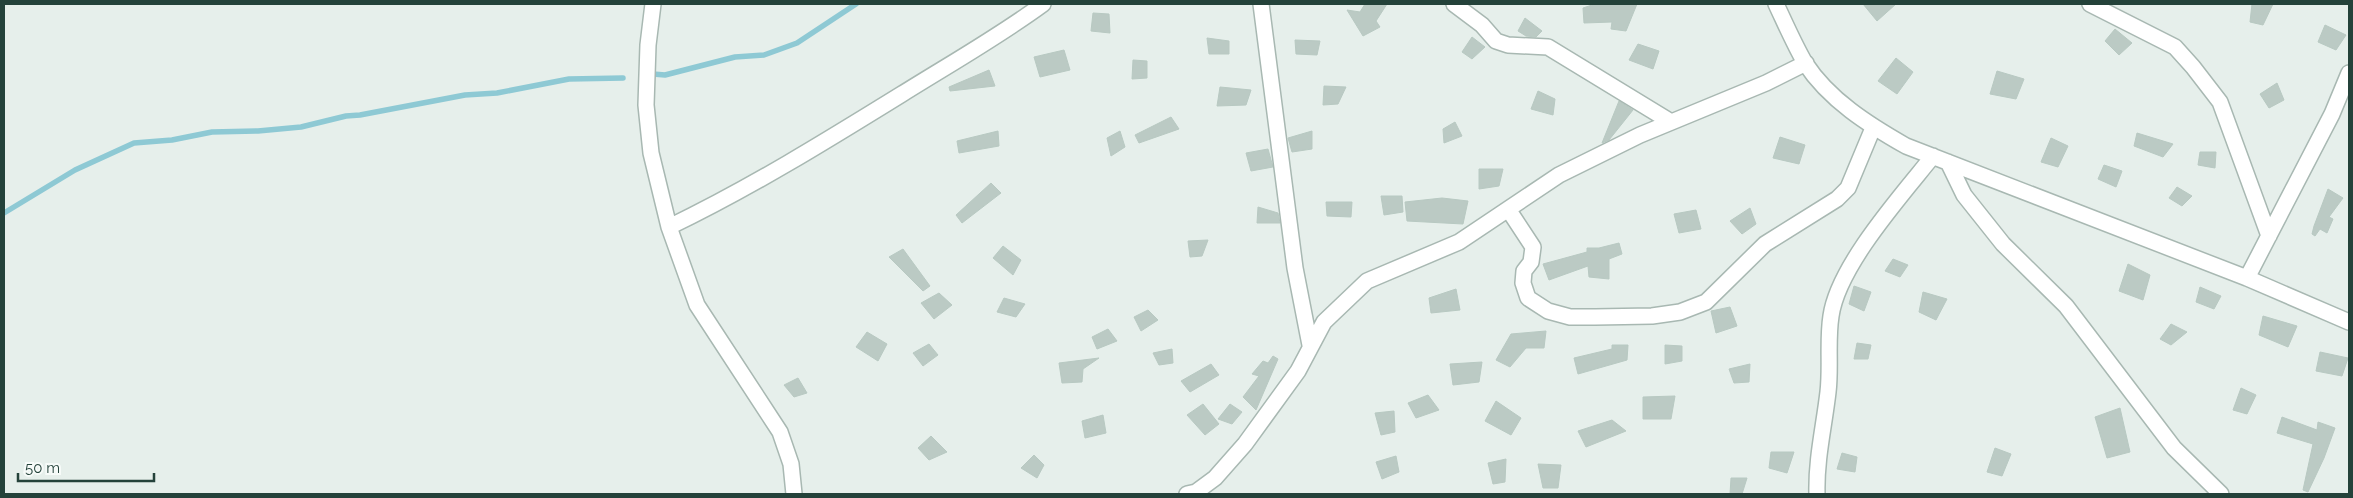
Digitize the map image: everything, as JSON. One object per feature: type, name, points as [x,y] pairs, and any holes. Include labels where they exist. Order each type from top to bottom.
[{"type":"street","points":[[653,4],[648,45],[646,105],[650,153],[669,227],[679,261],[697,305],[780,432],[791,464],[794,494]]},
{"type":"street","points":[[669,227],[735,195],[824,143],[1006,30],[1042,4]]},
{"type":"street","points":[[1261,4],[1295,268],[1310,344]]},
{"type":"street","points":[[1776,4],[1806,63],[1830,91],[1873,128],[1906,146],[2247,278],[2349,322]]},
{"type":"street","points":[[2090,4],[2175,48],[2193,67],[2220,102],[2269,236]]},
{"type":"street","points":[[1458,5],[1496,40],[1508,45],[1548,48],[1671,122]]},
{"type":"street","points":[[1193,493],[1215,478],[1246,444],[1298,371],[1310,344],[1324,322],[1367,281],[1459,242],[1559,175],[1640,135],[1806,63]]},
{"type":"street","points":[[2247,278],[2332,114],[2349,73]]},
{"type":"street","points":[[1508,209],[1532,247],[1531,262],[1524,271],[1523,283],[1528,298],[1548,311],[1570,317],[1652,316],[1680,312],[1706,302],[1765,244],[1837,199],[1848,188],[1873,128]]},
{"type":"street","points":[[1817,494],[1819,445],[1831,372],[1831,314],[1842,282],[1863,248],[1933,156]]},
{"type":"street","points":[[1948,162],[1964,195],[2003,244],[2066,306],[2174,448],[2221,494]]},
{"type":"building","points":[[1365,4],[1387,4],[1376,21],[1380,27],[1363,36],[1347,10],[1360,12]]},
{"type":"building","points":[[1595,4],[1637,4],[1626,31],[1611,29],[1612,22],[1584,23],[1583,8]]},
{"type":"building","points":[[1863,4],[1896,4],[1877,21]]},
{"type":"building","points":[[2252,4],[2273,4],[2263,25],[2250,22]]},
{"type":"building","points":[[1093,13],[1109,14],[1110,33],[1091,31]]},
{"type":"building","points":[[1525,18],[1542,31],[1536,37],[1526,36],[1518,31]]},
{"type":"building","points":[[2325,25],[2346,35],[2336,50],[2318,42]]},
{"type":"building","points":[[2115,29],[2132,43],[2119,55],[2105,41]]},
{"type":"building","points":[[1472,37],[1485,47],[1472,59],[1462,52]]},
{"type":"building","points":[[1207,38],[1229,41],[1229,54],[1209,54]]},
{"type":"building","points":[[1295,40],[1320,41],[1317,55],[1296,54]]},
{"type":"building","points":[[1638,44],[1659,51],[1653,69],[1629,60]]},
{"type":"building","points":[[1064,50],[1070,70],[1040,77],[1034,57]]},
{"type":"building","points":[[1896,58],[1913,72],[1897,94],[1878,81]]},
{"type":"building","points":[[1133,60],[1147,61],[1147,78],[1132,79]]},
{"type":"building","points":[[989,70],[995,86],[950,91],[949,87]]},
{"type":"building","points":[[1997,71],[2024,79],[2016,99],[1990,94]]},
{"type":"building","points":[[2277,83],[2284,100],[2269,108],[2260,94]]},
{"type":"building","points":[[1324,86],[1346,87],[1338,104],[1323,105]]},
{"type":"building","points":[[1220,87],[1251,90],[1246,105],[1217,106]]},
{"type":"building","points":[[1538,91],[1555,99],[1553,115],[1531,109]]},
{"type":"building","points":[[1619,101],[1633,110],[1609,140],[1602,143]]},
{"type":"building","points":[[1171,117],[1179,129],[1139,143],[1135,135]]},
{"type":"building","points":[[1455,122],[1462,136],[1444,143],[1443,129]]},
{"type":"building","points":[[998,131],[999,146],[959,153],[957,141]]},
{"type":"building","points":[[1120,131],[1125,147],[1111,156],[1107,138]]},
{"type":"building","points":[[1312,131],[1312,149],[1292,152],[1288,138]]},
{"type":"building","points":[[2137,133],[2173,144],[2163,157],[2134,146]]},
{"type":"building","points":[[1780,137],[1805,145],[1799,164],[1773,158]]},
{"type":"building","points":[[2051,138],[2068,146],[2058,167],[2041,162]]},
{"type":"building","points":[[1268,149],[1273,167],[1251,171],[1246,153]]},
{"type":"building","points":[[2200,152],[2216,152],[2215,168],[2198,165]]},
{"type":"building","points":[[2104,165],[2122,171],[2116,187],[2098,179]]},
{"type":"building","points":[[1479,169],[1503,169],[1499,186],[1479,189]]},
{"type":"building","points":[[991,183],[1001,193],[962,223],[956,215]]},
{"type":"building","points":[[2177,187],[2192,196],[2182,206],[2169,198]]},
{"type":"building","points":[[2328,189],[2343,198],[2329,217],[2333,219],[2327,233],[2320,229],[2315,236],[2312,234],[2314,226]]},
{"type":"building","points":[[1381,196],[1402,196],[1403,212],[1384,215]]},
{"type":"building","points":[[1442,198],[1468,201],[1463,224],[1407,221],[1405,202]]},
{"type":"building","points":[[1326,202],[1352,202],[1351,217],[1327,216]]},
{"type":"building","points":[[1258,207],[1278,213],[1280,223],[1257,223]]},
{"type":"building","points":[[1750,208],[1756,224],[1742,234],[1730,221]]},
{"type":"building","points":[[1696,210],[1701,229],[1679,233],[1674,214]]},
{"type":"building","points":[[1208,240],[1202,256],[1190,257],[1188,241]]},
{"type":"building","points":[[1619,243],[1622,254],[1609,259],[1609,279],[1589,277],[1588,266],[1549,280],[1543,264],[1587,252],[1587,248],[1599,248]]},
{"type":"building","points":[[1003,246],[1021,260],[1013,275],[993,258]]},
{"type":"building","points":[[903,249],[930,286],[923,291],[889,257]]},
{"type":"building","points":[[1893,259],[1908,265],[1900,277],[1885,271]]},
{"type":"building","points":[[2128,264],[2150,275],[2143,300],[2119,291]]},
{"type":"building","points":[[1854,286],[1871,292],[1864,311],[1849,304]]},
{"type":"building","points":[[2200,287],[2221,296],[2214,309],[2196,302]]},
{"type":"building","points":[[1456,289],[1460,310],[1431,313],[1429,298]]},
{"type":"building","points":[[1923,292],[1947,299],[1936,320],[1919,312]]},
{"type":"building","points":[[939,293],[952,305],[934,319],[921,303]]},
{"type":"building","points":[[1004,298],[1025,304],[1016,317],[997,312]]},
{"type":"building","points":[[1730,307],[1737,326],[1716,333],[1711,311]]},
{"type":"building","points":[[1148,310],[1158,320],[1141,331],[1134,317]]},
{"type":"building","points":[[2263,316],[2297,326],[2288,347],[2259,335]]},
{"type":"building","points":[[2171,324],[2187,332],[2171,345],[2160,339]]},
{"type":"building","points":[[1108,329],[1117,341],[1097,349],[1092,337]]},
{"type":"building","points":[[1546,331],[1544,348],[1526,348],[1510,367],[1496,360],[1511,334]]},
{"type":"building","points":[[867,332],[887,344],[878,361],[856,347]]},
{"type":"building","points":[[1857,343],[1871,345],[1868,359],[1854,359]]},
{"type":"building","points":[[929,344],[938,355],[923,366],[913,353]]},
{"type":"building","points":[[1612,345],[1628,345],[1627,360],[1578,374],[1574,358],[1612,349]]},
{"type":"building","points":[[1665,345],[1682,346],[1682,361],[1665,364]]},
{"type":"building","points":[[1172,349],[1173,363],[1159,365],[1153,353]]},
{"type":"building","points":[[2320,352],[2348,358],[2342,376],[2316,371]]},
{"type":"building","points":[[1273,356],[1278,359],[1256,410],[1243,397],[1259,376],[1252,374],[1263,361],[1268,363]]},
{"type":"building","points":[[1099,358],[1083,369],[1082,382],[1062,383],[1059,363]]},
{"type":"building","points":[[1482,362],[1479,382],[1453,385],[1450,364]]},
{"type":"building","points":[[1211,364],[1219,375],[1190,392],[1181,381]]},
{"type":"building","points":[[1750,364],[1749,382],[1734,383],[1729,369]]},
{"type":"building","points":[[798,378],[807,393],[794,397],[784,385]]},
{"type":"building","points":[[2241,388],[2256,395],[2247,414],[2233,410]]},
{"type":"building","points":[[1428,395],[1439,410],[1416,418],[1408,403]]},
{"type":"building","points":[[1675,396],[1671,419],[1643,419],[1643,397]]},
{"type":"building","points":[[1496,401],[1521,418],[1511,435],[1485,421]]},
{"type":"building","points":[[1203,404],[1219,424],[1205,435],[1187,415]]},
{"type":"building","points":[[1230,404],[1242,412],[1232,424],[1218,419]]},
{"type":"building","points":[[2120,408],[2130,452],[2107,458],[2095,417]]},
{"type":"building","points":[[1394,411],[1395,432],[1381,435],[1375,413]]},
{"type":"building","points":[[1103,415],[1106,433],[1085,438],[1082,421]]},
{"type":"building","points":[[2282,417],[2317,430],[2318,422],[2335,428],[2324,458],[2308,492],[2303,490],[2313,444],[2277,433]]},
{"type":"building","points":[[1612,420],[1626,431],[1586,447],[1578,431]]},
{"type":"building","points":[[931,436],[947,452],[929,460],[918,448]]},
{"type":"building","points":[[1995,448],[2011,454],[2002,476],[1987,472]]},
{"type":"building","points":[[1771,452],[1794,452],[1787,473],[1769,468]]},
{"type":"building","points":[[1842,453],[1857,457],[1855,472],[1837,469]]},
{"type":"building","points":[[1034,455],[1044,465],[1037,478],[1021,468]]},
{"type":"building","points":[[1396,456],[1399,472],[1382,479],[1376,462]]},
{"type":"building","points":[[1506,459],[1505,482],[1493,484],[1488,463]]},
{"type":"building","points":[[1538,464],[1561,465],[1558,488],[1543,488]]},
{"type":"building","points":[[1731,478],[1747,478],[1742,494],[1730,494]]},
{"type":"waterway","points":[[653,74],[665,75],[735,57],[764,55],[797,43],[856,4]]},
{"type":"waterway","points":[[4,213],[75,170],[134,143],[172,140],[212,132],[258,131],[301,127],[346,116],[465,95],[497,93],[569,79],[623,78]]}]
